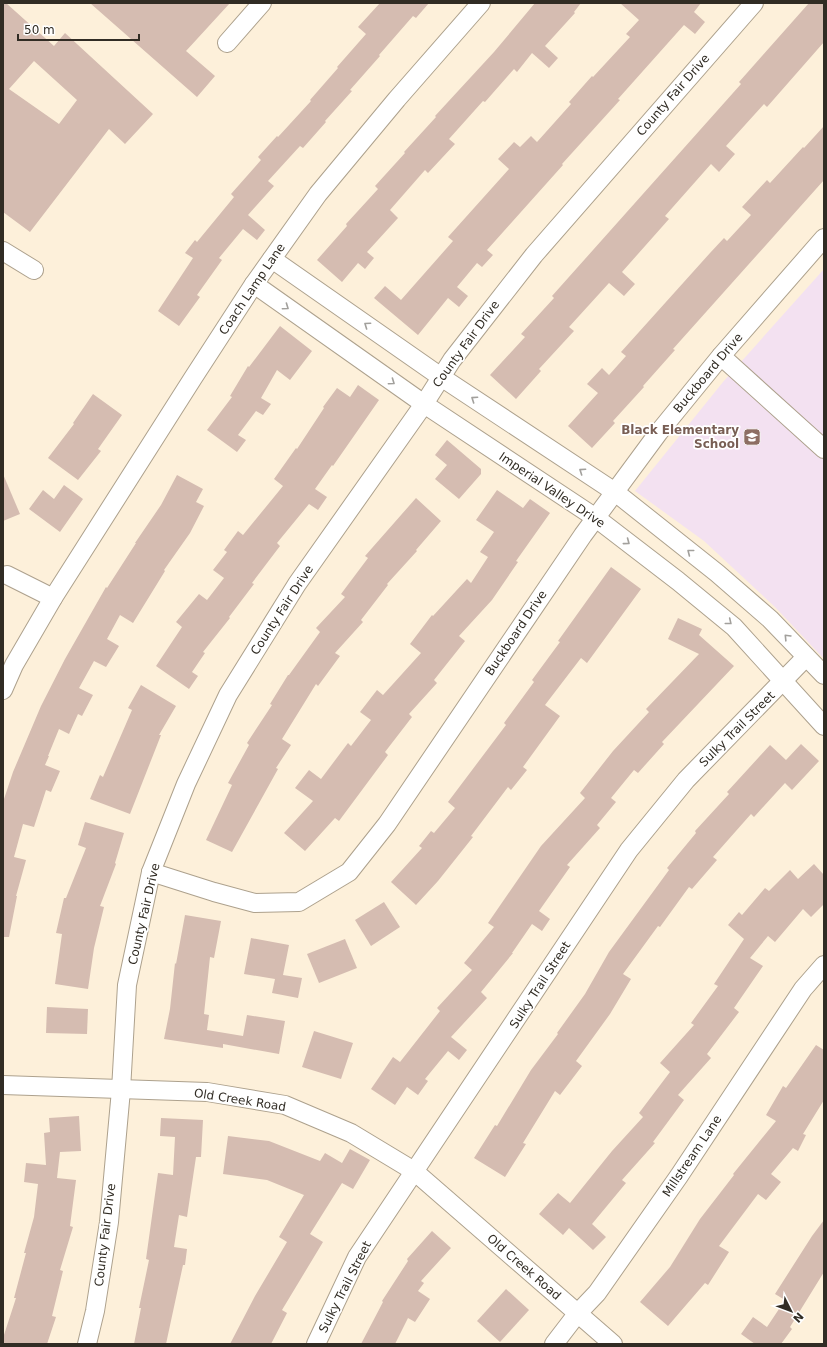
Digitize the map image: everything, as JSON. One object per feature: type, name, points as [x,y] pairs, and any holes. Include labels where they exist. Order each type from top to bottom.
[{"type":"street","points":[[227,43],[262,3]]},
{"type":"street","name":"Coach Lamp Lane","points":[[3,690],[14,665],[53,598],[254,284],[318,194],[397,99],[480,3]]},
{"type":"street","name":"County Fair Drive","points":[[87,1344],[95,1311],[109,1222],[127,985],[152,872],[186,784],[228,695],[297,584],[424,404],[452,360],[534,255],[754,3]]},
{"type":"street","name":"Buckboard Drive","points":[[152,872],[214,892],[255,903],[299,902],[349,872],[387,824],[596,518],[659,432],[721,356],[824,238]]},
{"type":"street","points":[[3,251],[34,270]]},
{"type":"street","points":[[272,259],[441,377],[615,492],[717,573],[770,619],[824,676]]},
{"type":"street","name":"Imperial Valley Drive","points":[[254,284],[424,404],[596,518],[678,581],[734,627],[824,726]]},
{"type":"street","points":[[721,356],[824,449]]},
{"type":"street","points":[[7,575],[53,598]]},
{"type":"street","name":"Sulky Trail Street","points":[[316,1344],[357,1257],[629,850],[686,780],[806,657]]},
{"type":"street","name":"Millstream Lane","points":[[554,1344],[577,1314],[602,1286],[679,1176],[803,989],[824,965]]},
{"type":"street","name":"Old Creek Road","points":[[3,1085],[207,1092],[285,1105],[352,1133],[414,1171],[613,1344]]},
{"type":"shaded area","name":"Black Elementary School","points":[[824,269],[824,659],[775,607],[704,541],[635,491],[723,382]]},
{"type":"building","points":[[3,3],[6,3],[54,46],[65,33],[153,114],[125,144],[109,129],[30,232],[3,212]],"holes":[[[34,61],[77,100],[59,124],[9,89]]]},
{"type":"building","points":[[90,3],[230,3],[186,51],[215,76],[197,97]]},
{"type":"building","points":[[380,3],[429,3],[416,18],[413,16],[379,55],[380,56],[350,90],[352,91],[303,148],[300,146],[268,181],[274,186],[248,215],[265,230],[257,240],[243,229],[219,258],[222,260],[197,295],[200,297],[179,326],[158,311],[193,258],[185,253],[195,240],[197,242],[234,197],[231,194],[261,160],[258,157],[311,101],[310,100],[338,68],[337,67],[366,34],[358,27]]},
{"type":"building","points":[[535,3],[581,3],[574,12],[575,13],[545,46],[558,58],[549,68],[532,53],[517,72],[514,69],[485,102],[483,101],[449,139],[455,144],[428,173],[425,170],[390,210],[398,218],[367,252],[374,258],[365,269],[358,263],[342,282],[317,260],[347,226],[346,224],[378,189],[375,186],[436,117],[435,116],[494,52]]},
{"type":"building","points":[[620,3],[701,3],[694,12],[705,22],[695,34],[684,25],[618,99],[620,100],[487,250],[493,255],[482,267],[477,263],[457,287],[468,296],[459,307],[448,298],[418,335],[374,298],[385,286],[401,300],[453,241],[448,237],[509,169],[498,159],[514,142],[520,147],[531,136],[537,142],[571,104],[569,102],[592,76],[593,77],[630,37],[626,34],[639,20]]},
{"type":"building","points":[[809,3],[824,3],[824,42],[767,107],[764,104],[726,146],[735,154],[719,172],[711,164],[665,216],[669,219],[622,272],[635,284],[624,296],[609,283],[569,327],[574,331],[539,369],[541,371],[516,399],[490,375],[525,337],[521,334],[554,298],[552,296],[741,84],[739,82]]},
{"type":"building","points":[[824,126],[824,180],[673,349],[675,350],[613,421],[615,423],[592,448],[568,426],[598,393],[587,384],[602,368],[609,375],[626,356],[621,352],[724,238],[727,241],[751,215],[742,207],[767,180],[770,183]]},
{"type":"building","points":[[280,326],[312,351],[290,380],[277,370],[261,398],[271,404],[263,415],[256,411],[238,435],[246,440],[237,452],[207,430],[232,397],[230,396],[248,366],[249,367]]},
{"type":"building","points":[[358,385],[379,400],[315,489],[327,497],[318,510],[309,504],[277,543],[280,546],[252,583],[254,584],[229,617],[230,618],[203,652],[205,653],[192,672],[198,676],[189,689],[156,666],[182,627],[176,622],[199,594],[207,600],[224,578],[213,570],[227,552],[224,550],[238,531],[243,535],[283,486],[274,479],[296,448],[297,449],[324,408],[323,407],[337,388],[350,397]]},
{"type":"building","points":[[93,394],[122,415],[98,449],[101,451],[78,480],[48,458],[74,424],[73,423]]},
{"type":"building","points":[[447,440],[481,469],[481,474],[459,499],[435,479],[447,465],[435,455]]},
{"type":"building","points":[[3,474],[20,514],[3,521]]},
{"type":"building","points":[[177,475],[203,489],[196,502],[204,506],[190,533],[164,570],[165,571],[133,623],[120,615],[107,639],[119,646],[106,667],[94,661],[79,688],[93,695],[82,716],[78,714],[69,734],[59,729],[45,765],[60,771],[51,792],[46,790],[34,827],[23,824],[14,857],[26,860],[16,896],[9,937],[3,937],[3,802],[13,772],[41,706],[65,659],[106,587],[107,588],[161,505]]},
{"type":"building","points":[[64,485],[83,499],[60,532],[29,509],[43,490],[54,499]]},
{"type":"building","points":[[497,490],[523,508],[530,499],[550,513],[516,561],[518,562],[492,600],[459,636],[465,641],[434,680],[437,683],[409,714],[412,717],[385,752],[388,755],[339,821],[335,818],[305,851],[284,833],[313,801],[295,788],[309,770],[321,779],[348,743],[351,746],[371,720],[360,712],[377,690],[383,695],[421,653],[410,644],[432,615],[433,616],[467,579],[471,583],[488,557],[480,552],[494,532],[476,520]]},
{"type":"building","points":[[416,498],[441,521],[416,550],[417,551],[387,584],[388,585],[361,620],[363,622],[335,653],[340,656],[318,686],[316,684],[282,739],[291,745],[276,768],[278,769],[232,852],[206,840],[232,785],[228,783],[249,745],[247,743],[272,705],[270,704],[288,675],[320,632],[316,628],[345,597],[341,594],[368,558],[365,556]]},
{"type":"building","points":[[611,567],[641,589],[587,663],[581,658],[545,705],[560,716],[523,767],[527,770],[511,790],[508,787],[471,836],[473,837],[438,881],[416,905],[391,882],[422,848],[419,846],[431,831],[434,833],[455,808],[448,802],[506,725],[504,723],[534,682],[532,680]]},
{"type":"building","points":[[678,618],[702,629],[699,635],[734,666],[662,742],[664,744],[638,773],[634,770],[611,798],[616,802],[597,825],[600,828],[567,865],[570,867],[539,911],[550,919],[542,931],[532,924],[513,953],[481,992],[487,998],[451,1037],[467,1050],[459,1060],[448,1051],[425,1079],[428,1081],[418,1095],[407,1087],[395,1105],[371,1089],[393,1057],[400,1062],[440,1011],[437,1008],[472,970],[464,963],[494,927],[488,923],[541,846],[585,798],[580,793],[613,751],[649,712],[646,709],[699,654],[668,639]]},
{"type":"building","points":[[141,685],[176,706],[159,735],[161,735],[130,814],[90,799],[100,775],[103,777],[132,710],[128,708]]},
{"type":"building","points":[[801,744],[819,761],[792,790],[785,783],[754,817],[751,814],[713,857],[717,860],[692,889],[689,887],[660,927],[658,926],[623,974],[631,979],[610,1014],[576,1061],[582,1066],[560,1095],[555,1091],[523,1143],[526,1144],[505,1177],[474,1158],[495,1125],[497,1126],[531,1070],[585,994],[609,952],[669,870],[667,868],[696,833],[695,831],[729,794],[727,792],[770,745],[786,760]]},
{"type":"building","points":[[85,822],[124,833],[115,863],[116,864],[100,906],[104,907],[94,948],[88,989],[55,984],[62,934],[56,933],[64,898],[66,898],[86,848],[78,845]]},
{"type":"building","points":[[814,864],[824,875],[824,904],[811,917],[803,909],[775,942],[768,936],[750,958],[763,966],[734,1008],[739,1012],[707,1054],[711,1058],[678,1095],[684,1100],[653,1142],[655,1143],[622,1180],[626,1183],[592,1224],[606,1237],[593,1250],[569,1228],[563,1235],[539,1214],[558,1193],[570,1203],[612,1151],[643,1117],[639,1113],[670,1072],[660,1063],[694,1025],[691,1023],[718,986],[714,984],[744,939],[728,925],[739,912],[742,915],[765,888],[769,891],[790,870],[798,879]]},
{"type":"building","points":[[384,902],[400,927],[371,946],[355,920]]},
{"type":"building","points":[[185,915],[221,921],[214,958],[210,957],[204,1014],[209,1015],[207,1030],[243,1036],[247,1015],[285,1021],[279,1054],[223,1044],[223,1048],[164,1039],[170,1009],[175,963],[176,964]]},
{"type":"building","points":[[251,938],[289,945],[283,975],[302,978],[298,998],[272,993],[275,979],[244,974]]},
{"type":"building","points":[[345,939],[357,968],[319,983],[307,954]]},
{"type":"building","points":[[47,1007],[88,1009],[87,1034],[46,1033]]},
{"type":"building","points":[[314,1031],[353,1043],[341,1079],[302,1067]]},
{"type":"building","points":[[816,1045],[824,1050],[824,1100],[803,1134],[806,1135],[798,1151],[793,1148],[771,1174],[781,1182],[766,1200],[758,1194],[719,1246],[729,1252],[708,1285],[705,1283],[668,1326],[640,1302],[670,1267],[700,1219],[734,1175],[733,1174],[776,1121],[766,1115],[783,1086],[786,1088]]},
{"type":"building","points":[[79,1116],[81,1151],[60,1152],[57,1178],[76,1180],[70,1226],[73,1227],[60,1270],[63,1271],[52,1316],[56,1317],[47,1344],[3,1344],[3,1338],[16,1298],[14,1298],[34,1217],[38,1184],[24,1182],[26,1163],[46,1165],[44,1133],[50,1132],[49,1118]]},
{"type":"building","points":[[161,1118],[203,1120],[201,1157],[196,1157],[187,1217],[179,1215],[174,1247],[187,1249],[185,1265],[183,1265],[166,1344],[134,1344],[141,1308],[139,1308],[149,1260],[146,1259],[158,1173],[173,1175],[175,1137],[160,1136]]},
{"type":"building","points":[[228,1136],[269,1141],[320,1161],[325,1153],[342,1163],[350,1149],[370,1160],[353,1189],[342,1183],[310,1234],[323,1242],[282,1310],[287,1313],[271,1344],[230,1344],[255,1296],[287,1242],[279,1237],[304,1195],[267,1180],[223,1174]]},
{"type":"building","points":[[824,1220],[824,1272],[790,1327],[792,1329],[781,1344],[755,1344],[741,1334],[753,1317],[767,1327],[785,1300],[775,1294]]},
{"type":"building","points":[[432,1231],[451,1248],[421,1281],[424,1283],[418,1291],[430,1299],[415,1322],[408,1318],[395,1344],[361,1344],[383,1302],[382,1301],[408,1261],[407,1259]]},
{"type":"building","points":[[506,1289],[529,1310],[500,1342],[477,1321]]},
{"type":"place","name":"Black Elementary School","points":[[752,437]]}]
